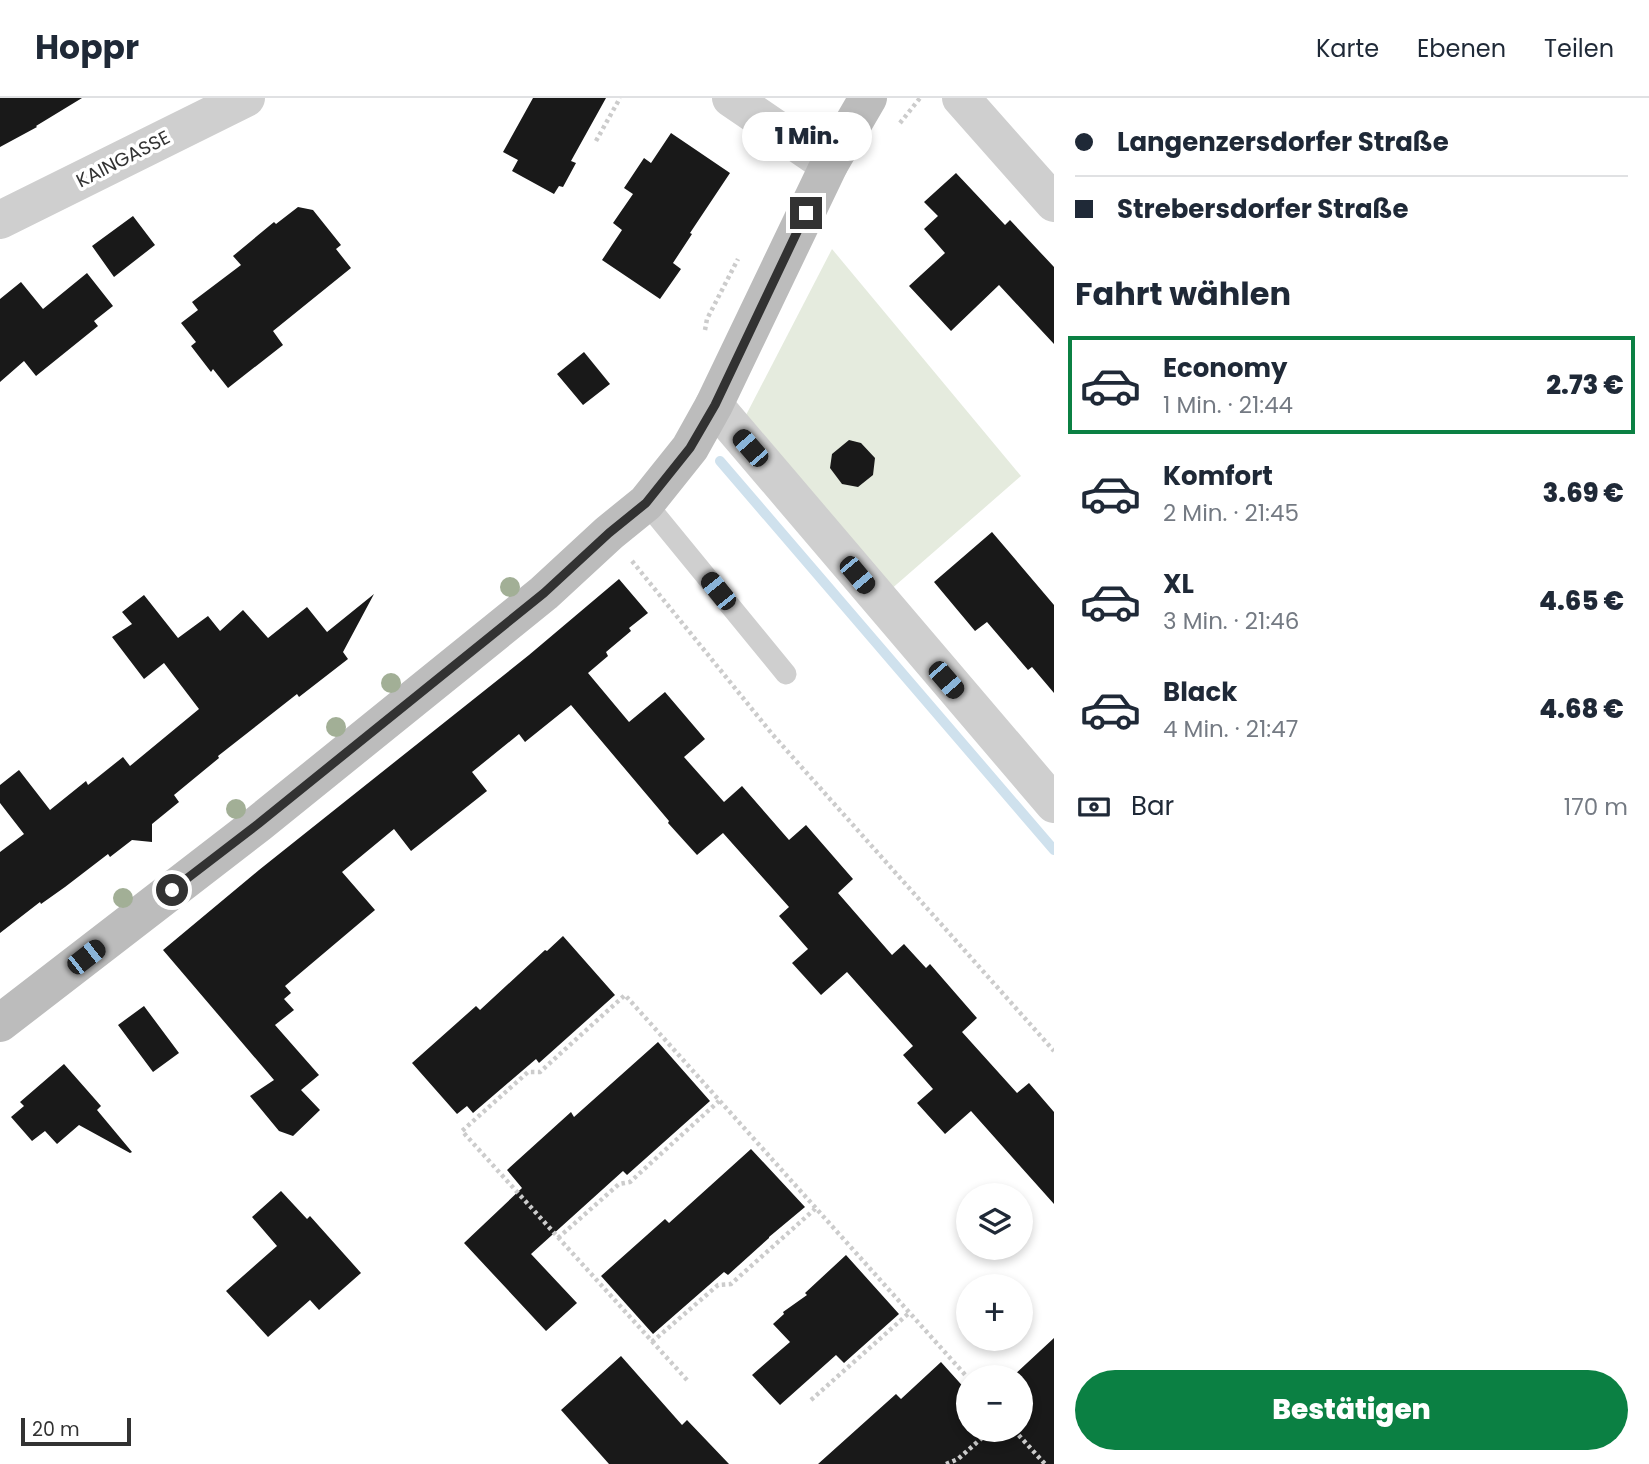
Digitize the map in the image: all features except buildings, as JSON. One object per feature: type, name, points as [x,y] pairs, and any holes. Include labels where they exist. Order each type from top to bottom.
[{"type":"main road","points":[[0,1023],[258,824],[544,593],[646,503],[690,448],[715,405],[828,165],[868,98]]},
{"type":"street","name":"KAINGASSE","points":[[0,220],[246,98]]},
{"type":"street","points":[[731,98],[828,165]]},
{"type":"street","points":[[961,98],[1054,202]]},
{"type":"street","points":[[715,405],[1054,804]]},
{"type":"lane","points":[[646,503],[786,674]]},
{"type":"path","points":[[596,141],[620,98]]},
{"type":"path","points":[[609,533],[773,736],[1054,1051]]},
{"type":"path","points":[[687,1380],[462,1131],[528,1072],[540,1072],[625,995],[956,1365]]},
{"type":"path","points":[[558,1238],[619,1184],[630,1182],[719,1101]]},
{"type":"path","points":[[653,1342],[719,1285],[732,1284],[816,1208]]},
{"type":"path","points":[[811,1400],[909,1313]]},
{"type":"path","points":[[946,1464],[958,1459],[977,1442]]},
{"type":"path","points":[[1025,1442],[1045,1464]]},
{"type":"shaded area","points":[[832,249],[1021,476],[889,591],[745,417]]},
{"type":"waterway","points":[[720,461],[1054,850]]},
{"type":"route","points":[[172,890],[544,593],[646,503],[690,448],[715,405],[806,213]]}]
